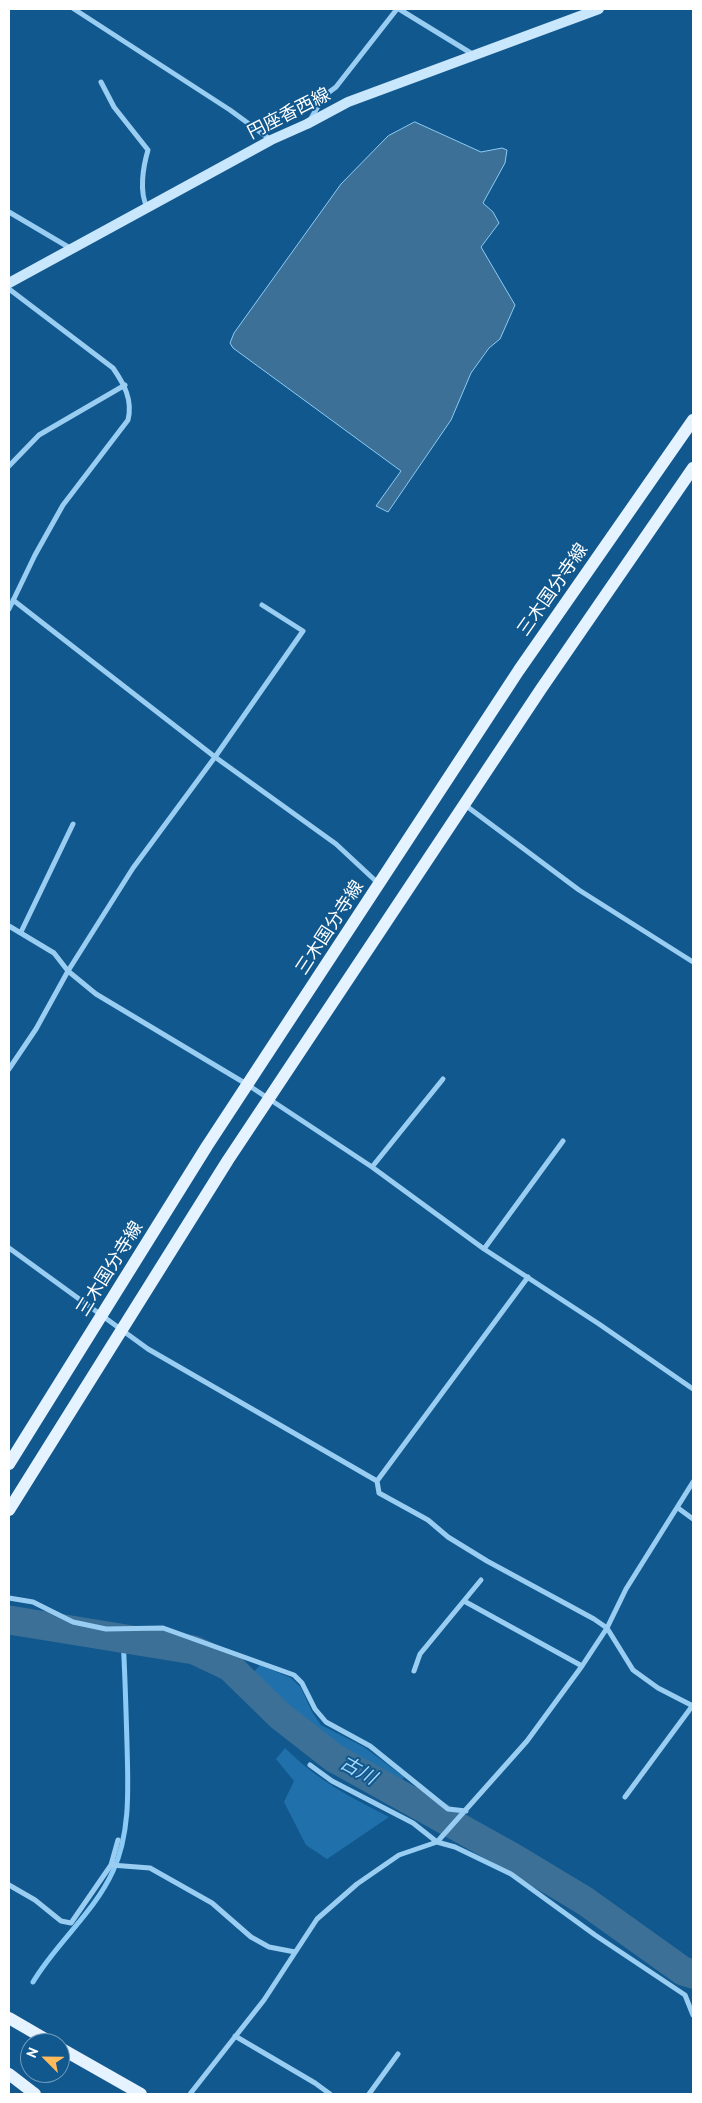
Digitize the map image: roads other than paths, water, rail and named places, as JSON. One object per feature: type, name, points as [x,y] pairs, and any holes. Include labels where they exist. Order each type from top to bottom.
[{"type":"main road","name":"円座香西線","points":[[9,283],[271,140],[307,124],[348,102],[599,9]]},
{"type":"main road","name":"三木国分寺線","points":[[9,1464],[206,1146],[248,1086],[519,670],[693,420]]},
{"type":"main road","points":[[9,1510],[269,1099],[541,689],[693,468]]},
{"type":"main road","points":[[9,2018],[35,2033]]},
{"type":"main road","points":[[70,2054],[141,2094]]},
{"type":"main road","points":[[9,2074],[35,2094]]},
{"type":"street","points":[[74,9],[230,110],[271,140]]},
{"type":"street","points":[[307,124],[324,96],[336,87],[398,9],[474,55]]},
{"type":"street","points":[[101,82],[114,107],[148,150],[144,164],[142,198],[147,207]]},
{"type":"street","points":[[9,212],[71,249]]},
{"type":"street","points":[[9,289],[113,368],[125,385],[131,409],[128,420],[63,505],[35,555],[9,608]]},
{"type":"street","points":[[9,466],[39,435],[125,385]]},
{"type":"street","points":[[13,600],[215,757],[336,844],[379,884]]},
{"type":"street","points":[[9,1069],[36,1029],[68,971],[133,868],[215,757],[303,631],[262,604]]},
{"type":"street","points":[[464,805],[580,890],[693,962]]},
{"type":"street","points":[[21,932],[73,824]]},
{"type":"street","points":[[9,926],[54,954],[68,971],[96,994],[269,1099],[372,1167],[484,1249],[693,1389]]},
{"type":"street","points":[[372,1167],[443,1079]]},
{"type":"street","points":[[484,1249],[562,1141]]},
{"type":"street","points":[[9,1248],[148,1349],[377,1481]]},
{"type":"street","points":[[528,1277],[377,1481],[379,1493],[428,1520],[448,1538],[487,1561],[594,1619],[607,1628],[632,1670],[658,1688],[693,1706],[625,1797]]},
{"type":"street","points":[[190,2094],[264,2000],[316,1919],[330,1905],[357,1884],[399,1855],[438,1842],[527,1742],[607,1628],[626,1589],[693,1482]]},
{"type":"street","points":[[678,1508],[693,1519]]},
{"type":"street","points":[[414,1671],[420,1654],[481,1580]]},
{"type":"street","points":[[9,1598],[33,1602],[73,1622],[106,1629],[163,1628],[294,1675],[302,1683],[315,1708],[326,1722],[370,1746],[448,1809],[466,1811]]},
{"type":"street","points":[[464,1601],[582,1666]]},
{"type":"street","points":[[310,1766],[332,1781],[412,1823],[438,1842],[455,1847],[511,1874],[595,1935],[685,1995],[693,2015]]},
{"type":"street","points":[[9,1885],[35,1900],[61,1920],[71,1922],[111,1865],[118,1840]]},
{"type":"street","points":[[111,1865],[150,1868],[212,1903],[251,1937],[269,1947],[294,1952]]},
{"type":"street","points":[[235,2036],[315,2083],[330,2094]]},
{"type":"street","points":[[369,2094],[398,2054]]},
{"type":"waterway","name":"古川","points":[[9,1620],[194,1650],[230,1667],[279,1715],[334,1758],[512,1857],[585,1901],[683,1971],[693,1974]]},
{"type":"waterway","points":[[33,1982],[96,1901],[113,1871],[123,1841],[126,1825],[128,1776],[123,1638]]}]
